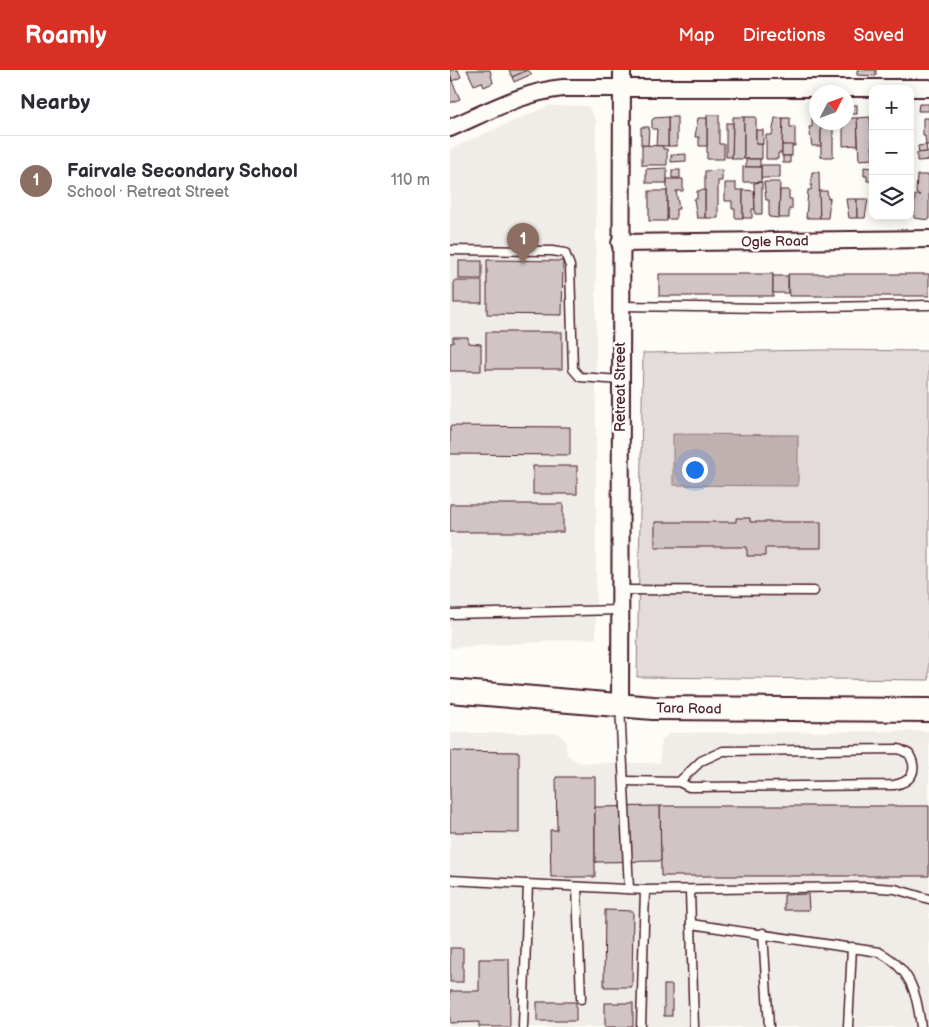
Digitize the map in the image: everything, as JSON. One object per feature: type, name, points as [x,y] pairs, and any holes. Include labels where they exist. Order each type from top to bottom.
[{"type":"street","name":"Retreat Street","points":[[620,704],[622,70]]},
{"type":"street","points":[[450,128],[521,97],[545,90],[623,88],[929,88]]},
{"type":"street","name":"Ogle Road","points":[[620,243],[929,239]]},
{"type":"street","name":"Tara Road","points":[[450,691],[653,708],[929,710]]},
{"type":"lane","points":[[450,250],[552,250],[565,253],[570,266],[573,369],[580,377],[620,380]]},
{"type":"lane","points":[[620,306],[769,308],[929,305]]},
{"type":"lane","points":[[620,590],[814,591]]},
{"type":"lane","points":[[450,614],[620,610]]},
{"type":"lane","points":[[620,704],[629,889]]},
{"type":"lane","points":[[625,781],[679,782],[689,787],[894,785],[908,781],[912,777],[914,767],[910,754],[899,749],[723,751],[700,760],[679,782]]},
{"type":"lane","points":[[450,880],[645,890],[895,889],[929,899]]},
{"type":"lane","points":[[523,1027],[528,884]]},
{"type":"lane","points":[[577,887],[581,999]]},
{"type":"lane","points":[[641,1027],[645,890]]},
{"type":"lane","points":[[690,890],[694,1027]]},
{"type":"lane","points":[[691,924],[763,933],[879,952],[894,960],[912,984],[919,1004],[921,1027]]},
{"type":"lane","points":[[763,933],[769,1027]]},
{"type":"lane","points":[[848,1027],[852,947]]},
{"type":"shaded area","points":[[548,106],[588,106],[596,120],[596,638],[450,648],[450,149]]},
{"type":"shaded area","points":[[821,350],[929,351],[929,680],[637,677],[643,353]]},
{"type":"shaded area","points":[[673,434],[798,435],[798,486],[673,485]]},
{"type":"shaded area","points":[[929,731],[929,1027],[450,1027],[450,733],[557,733],[565,740],[567,755],[580,763],[660,763],[661,741],[670,733]]},
{"type":"building","points":[[450,70],[458,70],[461,77],[452,81]]},
{"type":"building","points":[[467,70],[490,70],[493,83],[484,87],[482,82],[474,85]]},
{"type":"building","points":[[509,70],[528,70],[512,77]]},
{"type":"building","points":[[528,70],[532,74],[514,82],[512,77]]},
{"type":"building","points":[[857,70],[876,70],[876,76],[857,75]]},
{"type":"building","points":[[450,77],[460,99],[450,103]]},
{"type":"building","points":[[919,104],[929,104],[929,111],[918,111]]},
{"type":"building","points":[[854,105],[857,105],[857,114],[854,114]]},
{"type":"building","points":[[707,115],[719,115],[719,144],[724,144],[724,159],[707,159]]},
{"type":"building","points":[[668,117],[677,117],[677,146],[668,146]]},
{"type":"building","points":[[668,117],[668,146],[656,146],[657,129],[652,129],[652,120],[654,118]]},
{"type":"building","points":[[733,117],[744,117],[744,159],[732,159]]},
{"type":"building","points":[[744,117],[756,117],[756,144],[762,144],[762,159],[744,159]]},
{"type":"building","points":[[869,117],[869,159],[859,160],[857,118]]},
{"type":"building","points":[[698,118],[707,118],[707,146],[699,146],[699,137],[695,137]]},
{"type":"building","points":[[775,118],[783,118],[782,153],[778,153],[778,159],[766,159],[766,135],[772,135]]},
{"type":"building","points":[[783,118],[790,118],[790,127],[795,127],[795,146],[782,145]]},
{"type":"building","points":[[854,118],[857,118],[858,145],[843,146],[843,130],[854,130]]},
{"type":"building","points":[[923,118],[929,118],[929,145],[926,145],[925,136],[923,136]]},
{"type":"building","points":[[726,123],[733,123],[732,157],[726,157]]},
{"type":"building","points":[[641,127],[649,127],[648,146],[641,145]]},
{"type":"building","points":[[756,130],[763,130],[763,144],[756,144]]},
{"type":"building","points":[[809,130],[821,130],[821,146],[812,146]]},
{"type":"building","points":[[821,130],[833,130],[833,157],[821,157]]},
{"type":"building","points":[[642,145],[663,146],[663,149],[667,149],[667,165],[642,165]]},
{"type":"building","points":[[782,145],[792,145],[792,156],[782,156]]},
{"type":"building","points":[[926,145],[927,152],[919,153],[918,146]]},
{"type":"building","points":[[929,152],[929,160],[917,161],[917,153]]},
{"type":"building","points":[[686,154],[686,161],[671,162],[671,155]]},
{"type":"building","points":[[783,156],[790,156],[790,163],[783,163]]},
{"type":"building","points":[[746,159],[760,159],[760,167],[746,167]]},
{"type":"building","points":[[761,165],[780,165],[780,178],[761,178]]},
{"type":"building","points":[[743,167],[761,167],[761,182],[743,182]]},
{"type":"building","points":[[864,167],[869,168],[869,181],[867,181],[867,176],[864,176]]},
{"type":"building","points":[[667,168],[667,183],[646,183],[646,169]]},
{"type":"building","points":[[672,170],[680,170],[680,178],[672,178]]},
{"type":"building","points":[[722,170],[722,181],[718,181],[718,218],[705,218],[705,171]]},
{"type":"building","points":[[812,172],[819,172],[820,218],[806,218],[808,190],[811,190]]},
{"type":"building","points":[[917,175],[929,175],[929,220],[914,218],[915,195],[920,195],[916,193]]},
{"type":"building","points":[[667,179],[683,179],[683,191],[676,191],[679,209],[676,209],[676,219],[667,219]]},
{"type":"building","points":[[762,182],[762,214],[755,214],[754,183]]},
{"type":"building","points":[[764,182],[780,182],[779,218],[769,217],[769,200],[766,200]]},
{"type":"building","points":[[725,183],[736,183],[736,190],[743,190],[743,218],[735,218],[735,209],[732,209],[732,201],[725,201]]},
{"type":"building","points":[[705,190],[705,218],[697,218],[694,199],[697,199],[697,191]]},
{"type":"building","points":[[743,190],[754,191],[755,209],[752,209],[752,218],[743,218]]},
{"type":"building","points":[[780,190],[789,190],[789,199],[792,199],[792,209],[789,209],[789,218],[779,218]]},
{"type":"building","points":[[649,191],[667,191],[667,221],[649,221]]},
{"type":"building","points":[[819,191],[827,191],[828,199],[830,198],[828,218],[820,218]]},
{"type":"building","points":[[846,199],[857,199],[857,218],[849,218]]},
{"type":"building","points":[[857,199],[868,199],[865,218],[857,218]]},
{"type":"building","points":[[487,260],[563,261],[562,315],[487,314]]},
{"type":"building","points":[[459,261],[482,261],[482,279],[459,279]]},
{"type":"building","points":[[659,274],[773,274],[773,296],[659,296]]},
{"type":"building","points":[[788,274],[929,274],[929,296],[789,296]]},
{"type":"building","points":[[773,276],[788,276],[788,293],[773,293]]},
{"type":"building","points":[[454,281],[482,281],[482,303],[454,303]]},
{"type":"building","points":[[486,332],[562,332],[562,369],[486,369]]},
{"type":"building","points":[[453,337],[468,337],[468,343],[481,344],[481,371],[450,371],[450,343],[453,343]]},
{"type":"building","points":[[450,426],[570,427],[570,455],[450,454]]},
{"type":"building","points":[[533,466],[577,466],[577,494],[533,494]]},
{"type":"building","points":[[450,504],[563,504],[563,532],[450,532]]},
{"type":"building","points":[[736,518],[750,518],[750,522],[821,522],[821,548],[765,548],[765,556],[747,556],[747,547],[655,547],[655,522],[736,522]]},
{"type":"building","points":[[450,751],[519,752],[519,833],[450,832]]},
{"type":"building","points":[[556,777],[595,777],[595,877],[551,877],[550,830],[557,830]]},
{"type":"building","points":[[660,806],[929,806],[929,876],[661,876]]},
{"type":"building","points":[[660,806],[661,861],[595,862],[595,807]]},
{"type":"building","points":[[808,894],[809,910],[784,910],[784,895]]},
{"type":"building","points":[[605,910],[633,911],[632,987],[604,987]]},
{"type":"building","points":[[450,948],[463,948],[463,982],[450,982]]},
{"type":"building","points":[[479,959],[509,959],[510,1027],[479,1027],[479,1022],[450,1023],[450,991],[479,991]]},
{"type":"building","points":[[664,985],[672,985],[672,1016],[664,1016]]},
{"type":"building","points":[[537,1002],[576,1002],[576,1021],[537,1021]]},
{"type":"building","points":[[605,1003],[633,1003],[633,1027],[605,1027]]},
{"type":"place","name":"Fairvale Secondary School","points":[[523,264]]}]
